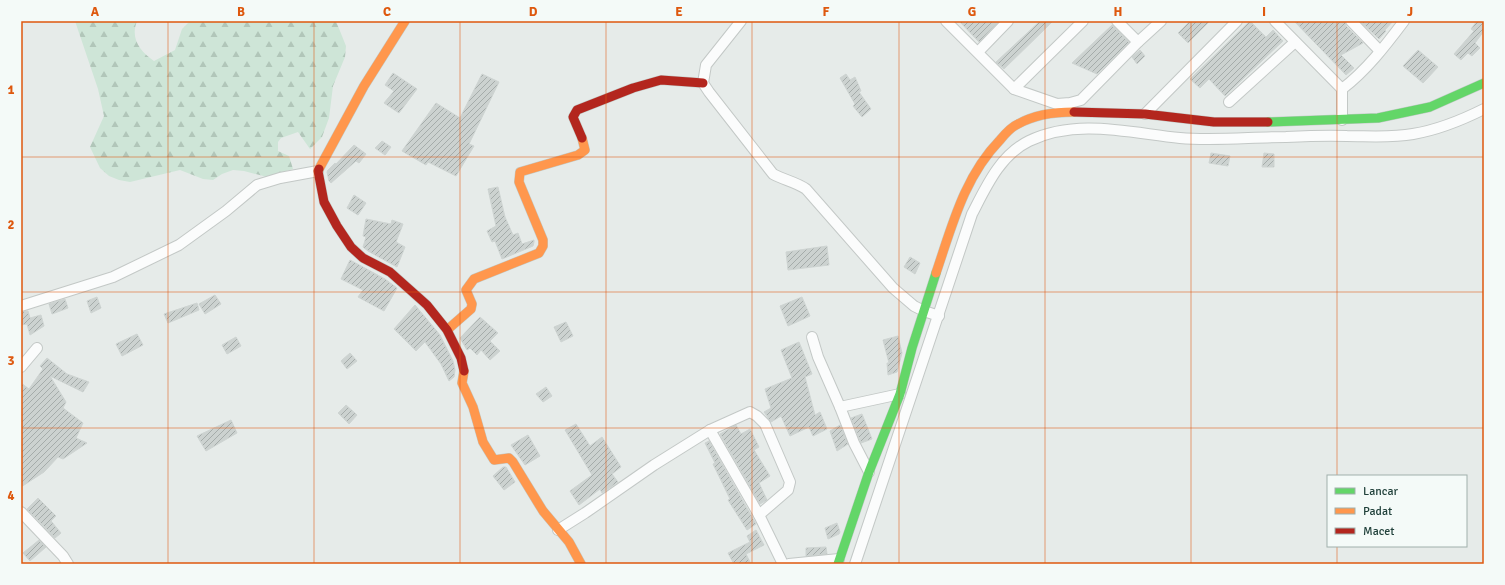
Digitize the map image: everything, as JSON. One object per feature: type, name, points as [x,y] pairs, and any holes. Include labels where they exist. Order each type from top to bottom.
[{"type":"street","points":[[405,21],[364,86],[318,171],[324,202],[337,226],[351,247],[363,258],[390,272],[406,285],[427,305],[447,330],[461,358],[464,369],[462,383],[473,407],[483,442],[494,460],[509,458],[513,462],[543,511],[569,542],[580,564]]},
{"type":"street","points":[[741,21],[706,65],[703,83],[709,92],[773,174],[782,179],[798,184],[806,189],[893,288],[914,306],[924,312],[938,315]]},
{"type":"street","points":[[946,21],[1014,89],[1057,104],[1081,100],[1138,42],[1161,21]]},
{"type":"street","points":[[978,52],[1008,21]]},
{"type":"street","points":[[1014,89],[1082,21]]},
{"type":"street","points":[[1117,21],[1138,42]]},
{"type":"street","points":[[1144,114],[1237,21]]},
{"type":"street","points":[[1274,21],[1342,89],[1342,120]]},
{"type":"street","points":[[1351,21],[1380,51]]},
{"type":"street","points":[[1342,89],[1353,80],[1380,51],[1404,21]]},
{"type":"street","points":[[1229,102],[1295,42]]},
{"type":"street","points":[[447,330],[471,310],[472,304],[466,290],[474,279],[539,253],[543,246],[543,240],[518,182],[520,172],[578,155],[585,150],[583,139],[573,117],[577,110],[633,88],[661,80],[703,83]]},
{"type":"street","points":[[789,564],[838,562],[869,472],[900,394],[924,312],[956,213],[971,179],[986,154],[1008,131],[1017,124],[1046,114],[1071,112],[1144,114],[1214,122],[1378,118],[1430,107],[1484,83]]},
{"type":"street","points":[[855,564],[972,214],[988,183],[1006,159],[1028,142],[1042,136],[1058,132],[1091,129],[1122,130],[1182,138],[1330,135],[1382,136],[1413,134],[1468,117],[1484,109]]},
{"type":"street","points":[[21,306],[113,277],[180,245],[226,211],[257,185],[280,178],[318,171]]},
{"type":"street","points":[[812,337],[818,358],[854,443],[869,472]]},
{"type":"street","points":[[21,367],[37,348]]},
{"type":"street","points":[[840,407],[900,394]]},
{"type":"street","points":[[558,530],[654,465],[710,430],[750,412],[757,416],[765,424],[790,485],[788,490],[759,515]]},
{"type":"street","points":[[710,430],[759,515],[783,564]]},
{"type":"street","points":[[21,512],[63,556],[68,564]]},
{"type":"green space","points":[[75,21],[137,21],[135,33],[138,44],[144,53],[154,61],[175,50],[182,29],[190,21],[336,21],[346,46],[345,57],[333,86],[329,118],[322,137],[310,149],[298,132],[281,138],[278,142],[278,151],[289,156],[293,169],[267,177],[244,171],[233,170],[222,174],[213,180],[203,179],[180,170],[130,182],[109,176],[100,168],[90,147],[104,116],[98,89]]},
{"type":"building","points":[[959,21],[999,21],[979,42]]},
{"type":"building","points":[[1040,21],[1053,21],[1004,69],[996,62]]},
{"type":"building","points":[[1190,21],[1210,21],[1188,43],[1178,33]]},
{"type":"building","points":[[1250,21],[1266,37],[1273,30],[1283,41],[1225,96],[1209,79],[1200,88],[1190,79]]},
{"type":"building","points":[[1294,21],[1345,21],[1346,26],[1363,43],[1341,55],[1354,68],[1346,75]]},
{"type":"building","points":[[1360,21],[1393,21],[1379,39]]},
{"type":"building","points":[[1477,21],[1484,21],[1484,31],[1475,43],[1480,48],[1472,56],[1468,53],[1461,60],[1454,54],[1474,31],[1471,29]]},
{"type":"building","points":[[1112,25],[1129,42],[1097,74],[1072,63]]},
{"type":"building","points":[[1140,50],[1145,56],[1137,64],[1132,57]]},
{"type":"building","points":[[1418,50],[1438,67],[1423,83],[1403,66]]},
{"type":"building","points":[[393,73],[417,89],[399,113],[384,103],[394,91],[385,85]]},
{"type":"building","points":[[482,74],[499,82],[469,144],[474,146],[456,176],[428,162],[426,165],[402,151],[436,103],[460,118]]},
{"type":"building","points":[[846,74],[850,80],[855,77],[861,91],[859,92],[871,109],[862,117],[853,106],[855,104],[840,78]]},
{"type":"building","points":[[382,141],[391,147],[385,155],[375,148]]},
{"type":"building","points":[[354,145],[366,154],[359,163],[356,161],[331,183],[329,181],[328,170],[335,163],[336,164]]},
{"type":"building","points":[[1211,153],[1230,156],[1228,166],[1209,163]]},
{"type":"building","points":[[1264,153],[1274,154],[1274,167],[1262,167]]},
{"type":"building","points":[[498,187],[505,217],[513,235],[518,233],[522,244],[534,240],[533,246],[502,259],[495,241],[492,242],[487,231],[496,226],[488,189]]},
{"type":"building","points":[[354,195],[366,203],[358,215],[347,208]]},
{"type":"building","points":[[366,219],[391,224],[392,220],[403,224],[396,242],[405,247],[397,267],[363,247],[366,237],[363,236]]},
{"type":"building","points":[[827,246],[829,265],[788,270],[786,252]]},
{"type":"building","points":[[910,257],[920,263],[915,274],[904,267]]},
{"type":"building","points":[[350,260],[385,279],[397,288],[384,311],[358,297],[363,290],[341,279]]},
{"type":"building","points":[[215,295],[221,304],[205,314],[199,304]]},
{"type":"building","points":[[97,297],[101,308],[91,313],[87,301]]},
{"type":"building","points":[[802,297],[810,316],[788,326],[780,306]]},
{"type":"building","points":[[65,299],[68,308],[52,314],[49,304]]},
{"type":"building","points":[[197,303],[199,310],[168,323],[164,314]]},
{"type":"building","points":[[415,305],[440,335],[453,361],[455,370],[454,377],[449,381],[441,364],[425,342],[416,351],[394,329]]},
{"type":"building","points":[[28,311],[30,318],[41,315],[44,326],[30,335],[27,324],[21,325],[21,312]]},
{"type":"building","points":[[480,317],[498,333],[490,341],[500,351],[490,360],[481,350],[477,355],[470,348],[467,350],[460,338]]},
{"type":"building","points":[[566,322],[573,336],[561,342],[554,327]]},
{"type":"building","points":[[137,334],[143,345],[122,356],[116,344]]},
{"type":"building","points":[[898,336],[902,353],[897,372],[888,375],[887,363],[889,363],[883,340]]},
{"type":"building","points":[[236,337],[241,346],[227,354],[222,345]]},
{"type":"building","points":[[799,342],[812,374],[805,377],[815,415],[820,412],[827,429],[813,436],[809,427],[790,436],[781,416],[771,422],[764,412],[771,408],[765,389],[792,378],[781,350]]},
{"type":"building","points":[[350,353],[357,361],[347,369],[341,361]]},
{"type":"building","points":[[47,358],[67,374],[89,382],[83,392],[50,376],[66,402],[63,408],[83,423],[76,438],[87,443],[63,459],[58,457],[44,472],[21,487],[21,383],[29,389],[43,369],[40,366]]},
{"type":"building","points":[[546,387],[552,396],[543,402],[536,394]]},
{"type":"building","points":[[346,405],[357,415],[349,424],[338,413]]},
{"type":"building","points":[[862,414],[872,439],[861,443],[851,418]]},
{"type":"building","points":[[231,420],[237,433],[206,451],[197,436]]},
{"type":"building","points":[[576,424],[590,446],[602,437],[621,467],[612,474],[618,482],[602,493],[600,489],[579,505],[570,491],[592,475],[565,430]]},
{"type":"building","points":[[736,425],[741,434],[750,429],[759,447],[754,450],[770,476],[759,483],[767,500],[760,504],[720,434]]},
{"type":"building","points":[[840,425],[848,444],[837,451],[830,431]]},
{"type":"building","points":[[528,435],[540,456],[525,465],[511,445]]},
{"type":"building","points":[[709,441],[756,524],[747,530],[728,500],[730,499],[713,464],[715,463],[705,443]]},
{"type":"building","points":[[503,467],[506,467],[515,482],[504,490],[493,476]]},
{"type":"building","points":[[38,498],[56,516],[51,521],[61,533],[55,538],[27,509]]},
{"type":"building","points":[[837,523],[840,532],[839,534],[828,539],[825,528]]},
{"type":"building","points":[[756,530],[764,545],[746,554],[751,564],[734,564],[728,553],[750,542],[747,536]]},
{"type":"building","points":[[39,540],[46,547],[30,561],[23,553]]},
{"type":"building","points":[[826,547],[827,554],[806,556],[806,548]]},
{"type":"traffic: fast","points":[[1268,122],[1378,118],[1430,107],[1484,83]]},
{"type":"traffic: fast","points":[[838,564],[869,472],[900,394],[912,348],[936,273]]},
{"type":"traffic: slow","points":[[319,169],[364,86],[405,21]]},
{"type":"traffic: slow","points":[[936,273],[960,203],[977,170],[988,154],[1015,125],[1031,118],[1074,112]]},
{"type":"traffic: slow","points":[[447,330],[471,309],[472,304],[466,290],[474,279],[539,253],[543,246],[543,240],[519,182],[520,172],[578,155],[585,150],[582,138]]},
{"type":"traffic: slow","points":[[464,371],[462,383],[473,407],[483,442],[494,460],[509,458],[513,462],[543,511],[569,542],[581,564]]},
{"type":"traffic: jam","points":[[582,138],[573,117],[577,110],[633,88],[661,80],[703,83]]},
{"type":"traffic: jam","points":[[1074,112],[1145,114],[1214,122],[1268,122]]},
{"type":"traffic: jam","points":[[319,169],[318,171],[324,202],[337,226],[351,247],[363,258],[390,272],[427,305],[447,330],[461,358],[464,371]]}]
